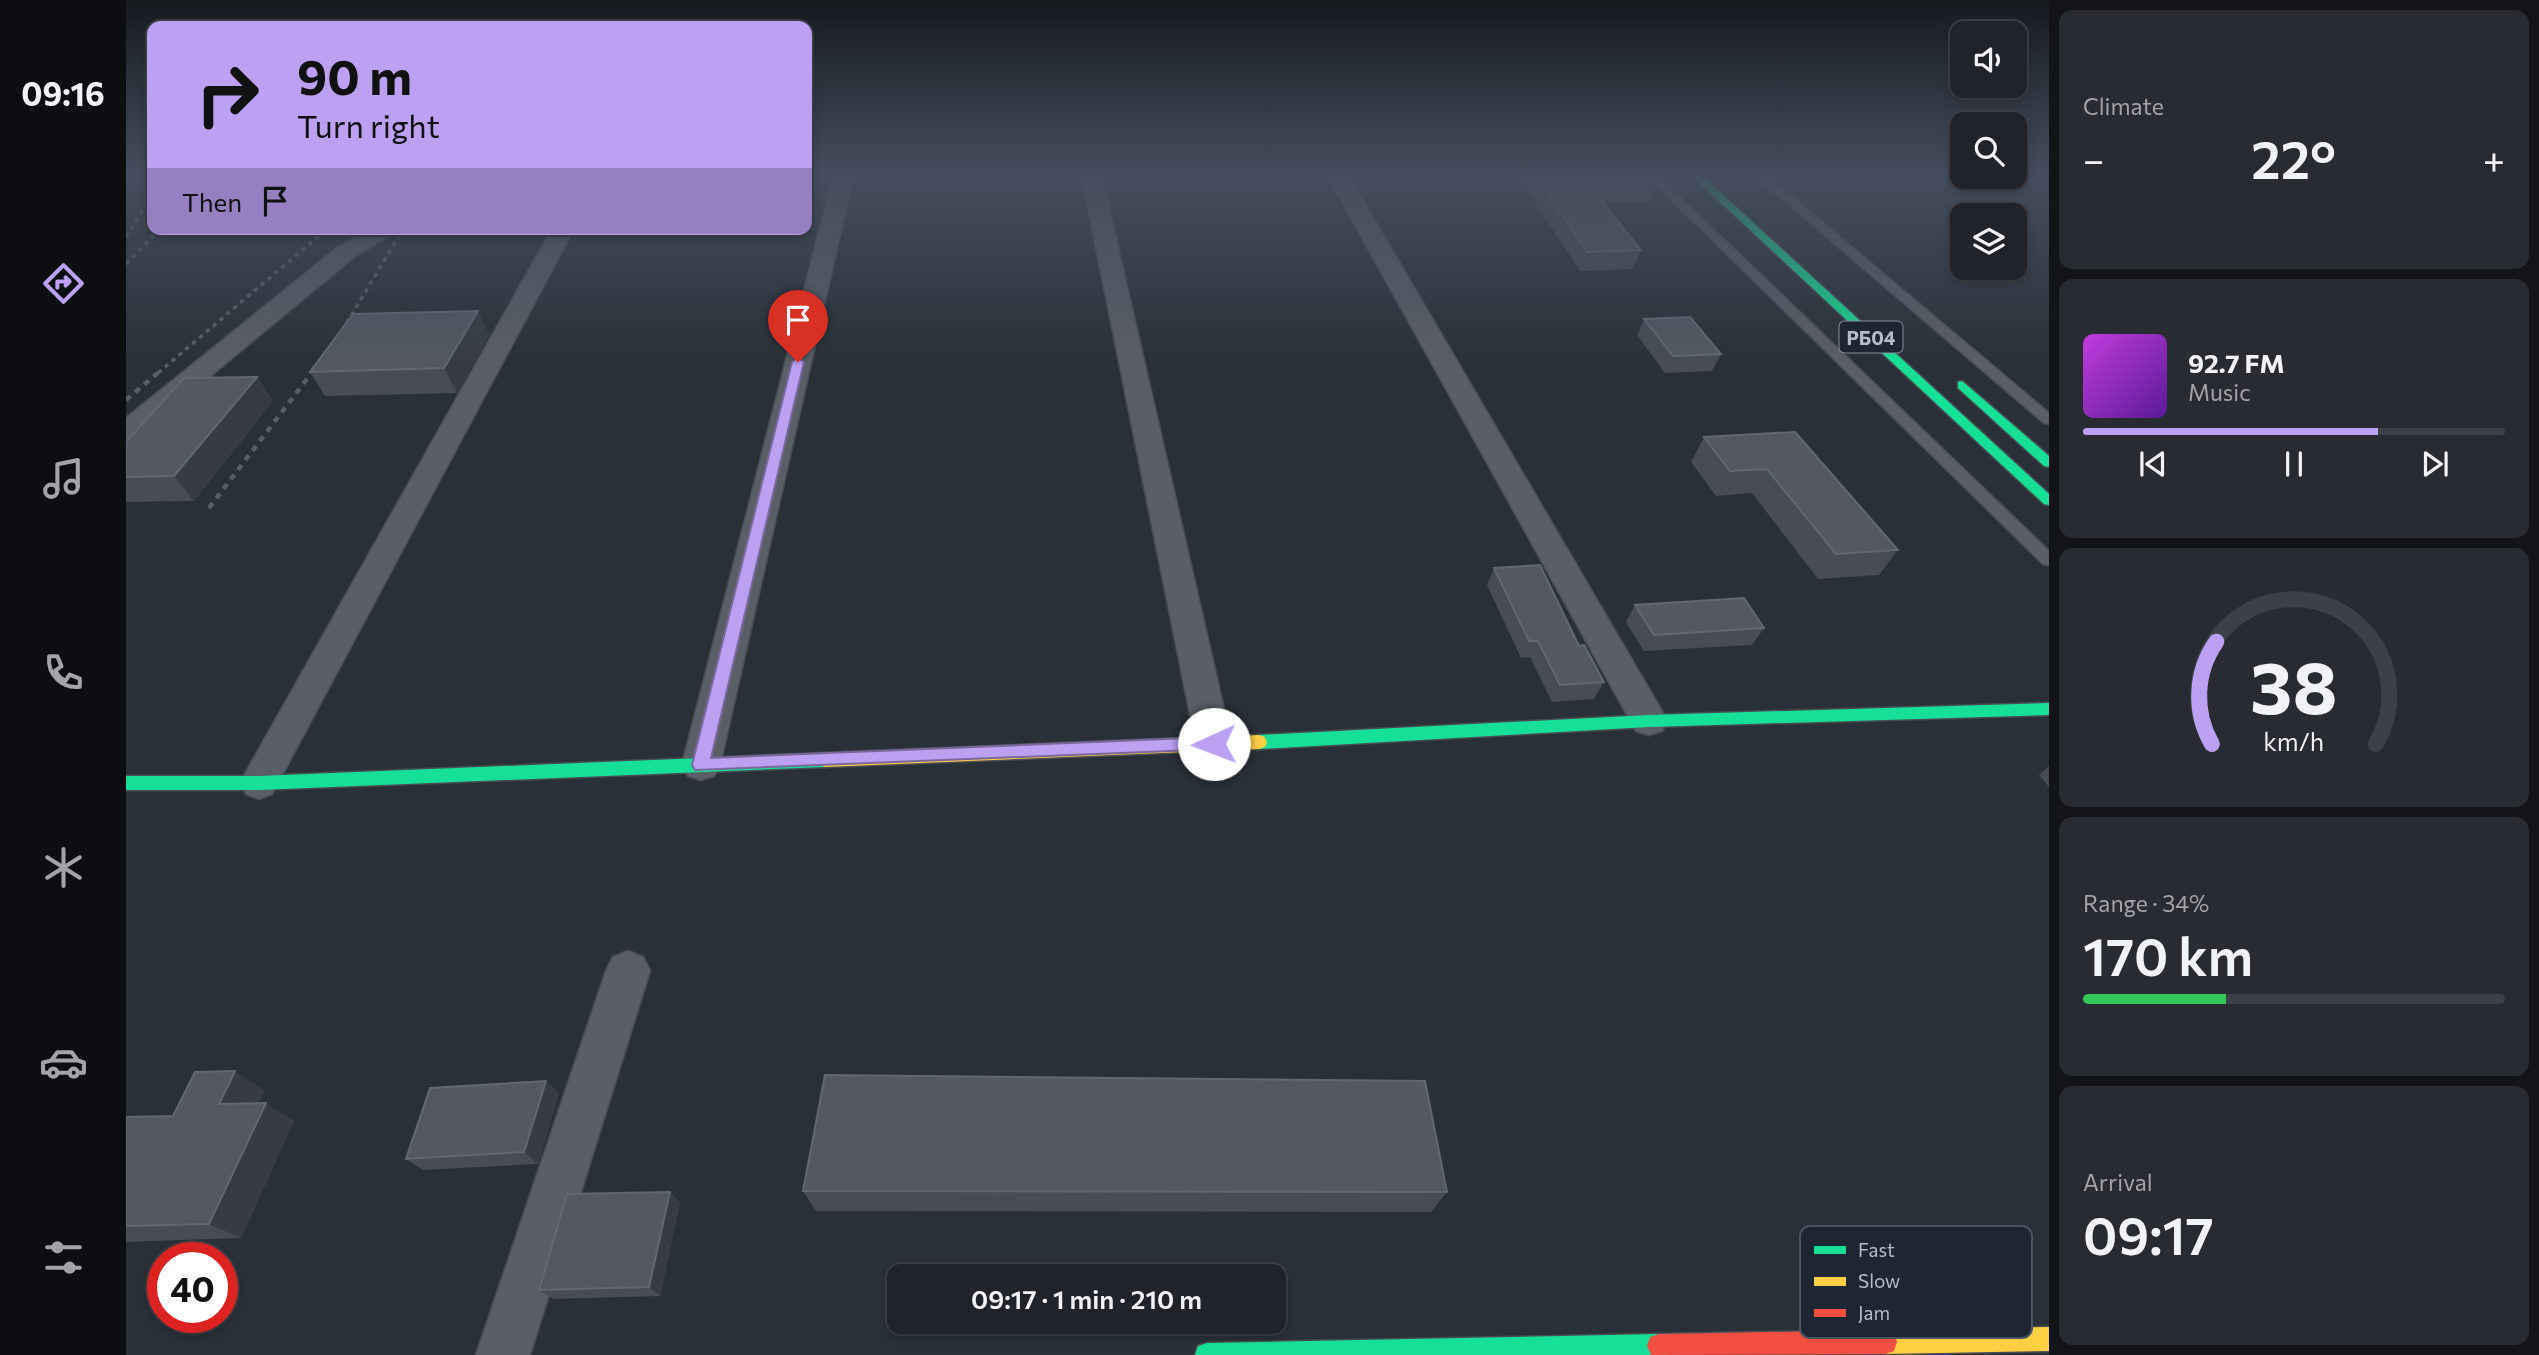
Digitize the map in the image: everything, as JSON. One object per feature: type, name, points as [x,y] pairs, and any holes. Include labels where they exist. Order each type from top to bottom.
[{"type":"street","points":[[126,432],[346,251],[375,236]]},
{"type":"street","points":[[259,783],[559,236]]},
{"type":"street","points":[[701,765],[829,236]]},
{"type":"street","points":[[1105,236],[1214,744]]},
{"type":"street","points":[[1372,236],[1649,721]]},
{"type":"street","name":"РБ04","points":[[1762,236],[2049,501]]},
{"type":"street","points":[[1947,372],[2049,463]]},
{"type":"street","points":[[126,783],[259,783],[1214,744],[1649,721],[2049,709]]},
{"type":"street","points":[[503,1355],[628,971]]},
{"type":"street","points":[[1208,1355],[2049,1339]]},
{"type":"lane","points":[[1714,236],[2049,560]]},
{"type":"lane","points":[[1831,236],[2049,420]]},
{"type":"building","points":[[1576,236],[1630,236],[1641,250],[1587,252]]},
{"type":"building","points":[[478,311],[444,368],[310,372],[353,314]]},
{"type":"building","points":[[1690,317],[1721,354],[1673,356],[1644,319]]},
{"type":"building","points":[[257,377],[174,476],[126,477],[126,442],[184,378]]},
{"type":"building","points":[[1795,432],[1898,550],[1836,554],[1767,469],[1730,471],[1704,437]]},
{"type":"building","points":[[1540,565],[1579,646],[1584,645],[1604,682],[1560,685],[1538,641],[1529,641],[1494,568]]},
{"type":"building","points":[[1744,598],[1764,628],[1654,635],[1635,605]]},
{"type":"building","points":[[235,1071],[219,1104],[266,1103],[209,1224],[126,1226],[126,1117],[173,1116],[195,1072]]},
{"type":"building","points":[[825,1075],[1425,1081],[1447,1192],[803,1191]]},
{"type":"building","points":[[546,1081],[524,1152],[406,1159],[430,1088]]},
{"type":"building","points":[[670,1192],[649,1287],[539,1290],[567,1194]]},
{"type":"railway","points":[[126,264],[153,236]]},
{"type":"railway","points":[[158,373],[319,236]]},
{"type":"railway","points":[[342,331],[399,236]]},
{"type":"railway","points":[[312,373],[324,357]]},
{"type":"railway","points":[[126,400],[160,371]]},
{"type":"railway","points":[[209,508],[313,371]]},
{"type":"traffic: fast","points":[[1762,236],[2049,501]]},
{"type":"traffic: fast","points":[[1962,385],[2049,463]]},
{"type":"traffic: fast","points":[[1259,742],[1649,721],[2049,709]]},
{"type":"traffic: fast","points":[[126,783],[259,783],[825,760]]},
{"type":"traffic: fast","points":[[1207,1355],[1659,1346]]},
{"type":"traffic: slow","points":[[825,760],[1259,742]]},
{"type":"traffic: slow","points":[[1885,1342],[2049,1339]]},
{"type":"traffic: jam","points":[[1659,1346],[1885,1342]]},
{"type":"route","points":[[798,362],[701,765],[1214,744]]}]
